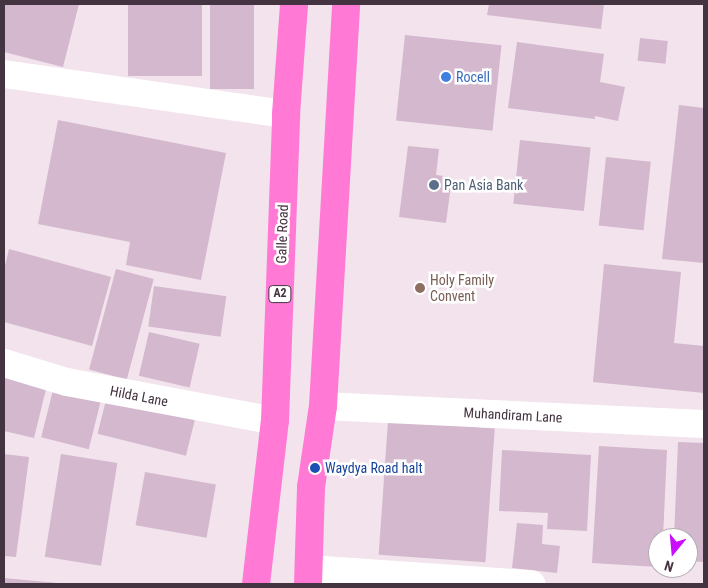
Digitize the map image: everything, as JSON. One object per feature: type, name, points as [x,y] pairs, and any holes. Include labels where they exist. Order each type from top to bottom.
[{"type":"highway","name":"Galle Road","points":[[256,584],[275,421],[286,114],[294,4]]},
{"type":"highway","points":[[308,577],[311,487],[323,406],[346,4]]},
{"type":"street","points":[[4,74],[286,114]]},
{"type":"street","name":"Hilda Lane","points":[[4,363],[67,382],[275,421]]},
{"type":"street","name":"Muhandiram Lane","points":[[323,406],[704,424]]},
{"type":"street","points":[[308,577],[531,584]]},
{"type":"building","points":[[4,4],[79,4],[63,67],[4,52]]},
{"type":"building","points":[[128,4],[202,4],[202,76],[128,76]]},
{"type":"building","points":[[210,4],[254,4],[254,89],[210,89]]},
{"type":"building","points":[[489,4],[604,4],[601,29],[487,15]]},
{"type":"building","points":[[405,35],[501,45],[492,131],[396,121]]},
{"type":"building","points":[[640,38],[668,41],[665,64],[638,61]]},
{"type":"building","points":[[517,42],[604,54],[600,82],[625,87],[618,121],[595,116],[595,119],[508,108]]},
{"type":"building","points":[[679,105],[704,108],[704,263],[662,259]]},
{"type":"building","points":[[58,120],[226,153],[201,280],[126,265],[130,242],[38,224]]},
{"type":"building","points":[[520,140],[591,147],[584,211],[513,204]]},
{"type":"building","points":[[408,146],[439,149],[436,175],[452,177],[446,223],[399,217]]},
{"type":"building","points":[[606,157],[651,162],[644,230],[599,226]]},
{"type":"building","points":[[9,249],[111,277],[92,346],[4,322],[4,270]]},
{"type":"building","points":[[604,264],[681,272],[674,343],[704,346],[704,393],[593,382]]},
{"type":"building","points":[[116,269],[154,279],[127,380],[89,369]]},
{"type":"building","points":[[154,286],[226,296],[221,337],[148,327]]},
{"type":"building","points":[[149,332],[200,344],[190,388],[139,376]]},
{"type":"building","points":[[4,369],[48,381],[34,438],[4,431]]},
{"type":"building","points":[[55,382],[103,394],[89,449],[41,437]]},
{"type":"building","points":[[107,396],[195,418],[186,456],[98,434]]},
{"type":"building","points":[[388,421],[495,428],[485,562],[379,555]]},
{"type":"building","points":[[678,442],[704,443],[704,562],[698,562],[698,528],[674,528]]},
{"type":"building","points":[[599,446],[667,450],[663,528],[648,528],[648,566],[592,563]]},
{"type":"building","points":[[502,450],[591,455],[587,531],[547,529],[548,513],[499,511]]},
{"type":"building","points":[[4,454],[29,457],[16,557],[4,556]]},
{"type":"building","points":[[61,454],[117,463],[101,566],[45,557]]},
{"type":"building","points":[[145,472],[216,485],[207,538],[136,525]]},
{"type":"building","points":[[517,523],[543,525],[542,544],[560,546],[557,573],[512,568]]},
{"type":"building","points":[[4,578],[58,583],[58,584],[4,584]]},
{"type":"place","name":"Rocell","points":[[446,77]]},
{"type":"place","name":"Pan Asia Bank","points":[[434,185]]},
{"type":"place","name":"Holy Family Convent","points":[[420,288]]},
{"type":"place","name":"Waydya Road halt","points":[[315,468]]}]
